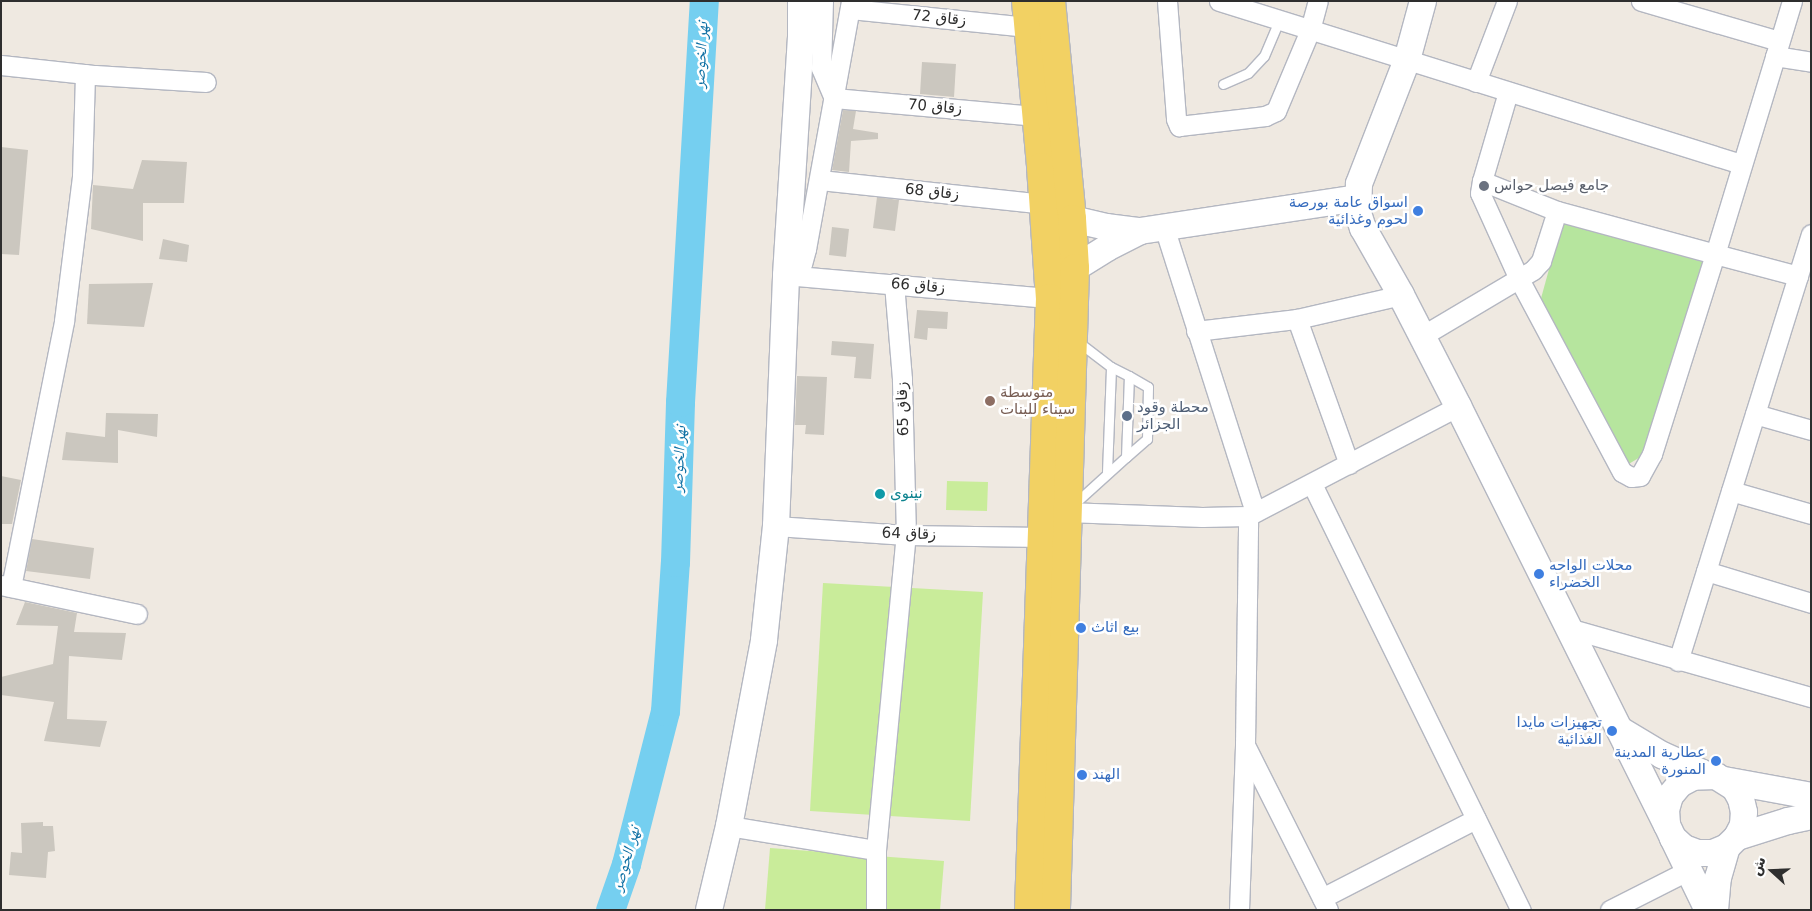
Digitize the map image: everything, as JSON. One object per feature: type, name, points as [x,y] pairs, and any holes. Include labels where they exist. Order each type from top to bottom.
[{"type":"main road","points":[[1051,1],[1075,268],[1071,336],[1056,910]]},
{"type":"main road","points":[[1027,14],[1044,204],[1050,298],[1043,537],[1028,910]]},
{"type":"street","points":[[708,910],[729,826],[764,640],[776,526],[786,275],[801,44],[801,1]]},
{"type":"street","points":[[823,1],[821,68],[834,98]]},
{"type":"street","points":[[1167,1],[1176,119],[1179,126],[1265,116],[1276,111],[1310,30],[1318,1]]},
{"type":"street","points":[[1219,1],[1741,164]]},
{"type":"street","points":[[1423,1],[1407,60],[1364,171],[1358,198],[1358,213],[1363,228],[1458,406],[1708,910]]},
{"type":"street","points":[[1476,82],[1507,1]]},
{"type":"street","points":[[1641,1],[1700,9],[1777,48],[1811,62]]},
{"type":"street","points":[[1508,92],[1480,193],[1519,278],[1622,472],[1631,477],[1640,476],[1652,454],[1792,1]]},
{"type":"street","points":[[786,275],[802,264],[820,180],[851,5]]},
{"type":"street","name":"زقاق 72","points":[[851,5],[1027,14]]},
{"type":"street","points":[[1,66],[206,82]]},
{"type":"street","points":[[85,74],[82,176],[64,321],[6,586],[137,614]]},
{"type":"street","name":"زقاق 70","points":[[834,98],[1036,116]]},
{"type":"street","name":"زقاق 68","points":[[820,180],[1044,204]]},
{"type":"street","points":[[1482,181],[1558,211],[1798,276]]},
{"type":"street","points":[[1072,219],[1106,227],[1152,229],[1358,198]]},
{"type":"street","points":[[1422,336],[1533,270],[1541,261],[1558,211]]},
{"type":"street","points":[[1075,268],[1106,248],[1152,229]]},
{"type":"street","points":[[1152,229],[1196,331],[1252,514],[1239,910]]},
{"type":"street","points":[[1678,661],[1811,234]]},
{"type":"street","name":"زقاق 66","points":[[786,275],[1050,298]]},
{"type":"street","name":"زقاق 65","points":[[876,910],[876,850],[906,535],[902,380],[894,283]]},
{"type":"street","points":[[1196,331],[1298,319],[1400,295]]},
{"type":"street","points":[[1298,319],[1349,464]]},
{"type":"street","points":[[1066,512],[1202,517],[1252,514],[1458,406]]},
{"type":"street","points":[[1755,414],[1811,430]]},
{"type":"street","points":[[1312,484],[1521,910]]},
{"type":"street","points":[[1730,491],[1811,514]]},
{"type":"street","name":"زقاق 64","points":[[776,526],[906,535],[1043,537]]},
{"type":"street","points":[[1706,571],[1811,603]]},
{"type":"street","points":[[1568,628],[1811,698]]},
{"type":"street","points":[[1620,730],[1662,755],[1716,777],[1735,788],[1741,799],[1744,812],[1742,826],[1732,842],[1718,878],[1715,910]]},
{"type":"street","points":[[1245,744],[1325,904],[1476,819]]},
{"type":"street","points":[[1811,796],[1716,777],[1693,777],[1680,784],[1670,796],[1666,810],[1670,831],[1684,848],[1698,853],[1713,853],[1732,842],[1788,821],[1811,816]]},
{"type":"street","points":[[729,826],[876,850]]},
{"type":"street","points":[[1610,910],[1689,870]]},
{"type":"lane","points":[[1223,84],[1248,73],[1264,56],[1279,20]]},
{"type":"lane","points":[[1066,512],[1107,472],[1147,439],[1148,387],[1112,367],[1071,336]]},
{"type":"lane","points":[[1107,472],[1112,367]]},
{"type":"lane","points":[[1126,457],[1129,376]]},
{"type":"green space","points":[[1562,222],[1703,262],[1647,453],[1627,465],[1540,302]]},
{"type":"green space","points":[[947,481],[988,482],[987,511],[946,510]]},
{"type":"green space","points":[[823,583],[983,592],[970,821],[810,811]]},
{"type":"green space","points":[[770,848],[944,861],[940,910],[765,910]]},
{"type":"building","points":[[922,62],[956,64],[954,97],[920,94]]},
{"type":"building","points":[[843,110],[856,111],[853,129],[878,133],[878,139],[851,141],[849,172],[832,170]]},
{"type":"building","points":[[1,147],[28,150],[19,255],[1,254]]},
{"type":"building","points":[[142,160],[187,162],[184,203],[143,203],[143,241],[91,229],[93,185],[133,189]]},
{"type":"building","points":[[877,197],[899,200],[895,231],[873,228]]},
{"type":"building","points":[[832,227],[849,229],[846,257],[829,255]]},
{"type":"building","points":[[163,239],[189,245],[187,262],[159,259]]},
{"type":"building","points":[[153,283],[144,327],[87,324],[89,284]]},
{"type":"building","points":[[917,310],[948,312],[947,329],[928,328],[927,340],[914,338]]},
{"type":"building","points":[[832,341],[874,344],[871,379],[854,378],[856,357],[831,355]]},
{"type":"building","points":[[797,376],[827,377],[824,435],[805,434],[806,425],[795,425]]},
{"type":"building","points":[[106,413],[158,414],[157,437],[118,430],[118,463],[62,460],[66,432],[105,437]]},
{"type":"building","points":[[1,476],[21,480],[12,524],[1,524]]},
{"type":"building","points":[[32,539],[94,548],[90,579],[26,571]]},
{"type":"building","points":[[25,602],[77,613],[74,632],[126,633],[122,660],[69,656],[67,719],[107,721],[100,747],[44,741],[54,702],[1,695],[1,677],[53,664],[58,626],[16,625]]},
{"type":"building","points":[[43,822],[43,826],[53,826],[55,851],[48,852],[46,878],[9,875],[11,852],[22,853],[21,823]]},
{"type":"waterway","name":"نهر الخوصر","points":[[610,910],[626,864],[665,711],[675,562],[680,402],[704,1]]},
{"type":"place","name":"جامع فيصل حواس","points":[[1484,186]]},
{"type":"place","name":"اسواق عامة بورصة لحوم وغذائية","points":[[1418,211]]},
{"type":"place","name":"متوسطة سيناء للبنات","points":[[990,401]]},
{"type":"place","name":"محطة وقود الجزائر","points":[[1127,416]]},
{"type":"place","name":"نينوى","points":[[880,494]]},
{"type":"place","name":"محلات الواحه الخضراء","points":[[1539,574]]},
{"type":"place","name":"بيع اثاث","points":[[1081,628]]},
{"type":"place","name":"تجهيزات مايدا الغذائية","points":[[1612,731]]},
{"type":"place","name":"عطارية المدينة المنورة","points":[[1716,761]]},
{"type":"place","name":"الهند","points":[[1082,775]]}]
